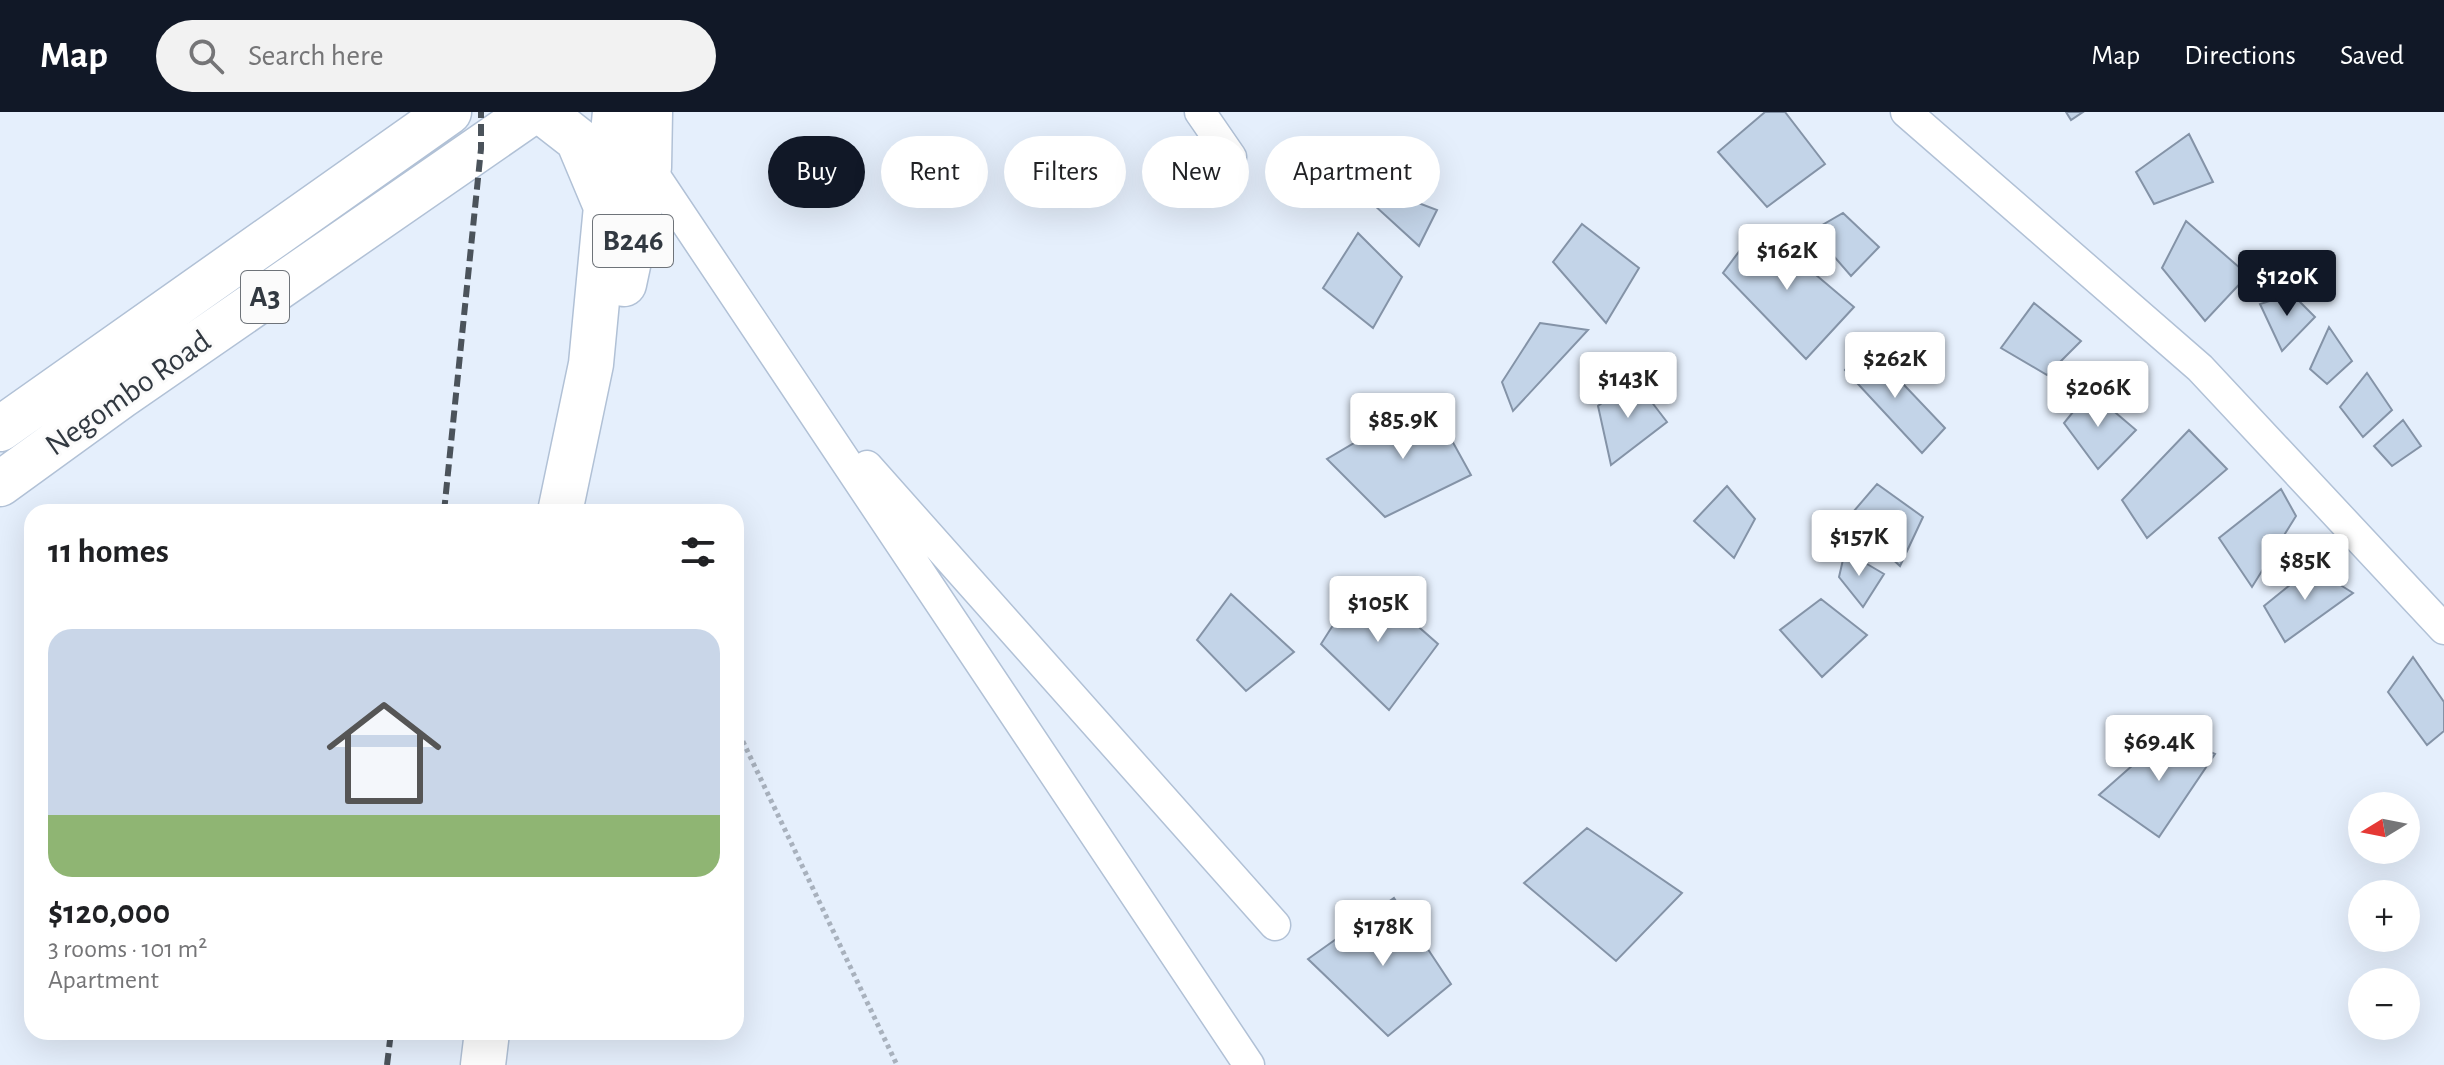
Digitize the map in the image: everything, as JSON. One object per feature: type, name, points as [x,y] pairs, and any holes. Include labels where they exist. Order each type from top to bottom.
[{"type":"main road","name":"Negombo Road","points":[[0,429],[449,112]]},
{"type":"main road","name":"Negombo Road","points":[[0,484],[120,397],[532,112]]},
{"type":"main road","points":[[542,112],[578,140],[602,191],[607,212]]},
{"type":"main road","name":"B246","points":[[562,504],[591,364],[615,112]]},
{"type":"main road","name":"B246","points":[[591,364],[622,293],[649,167],[650,112]]},
{"type":"main road","points":[[649,167],[672,112]]},
{"type":"main road","points":[[483,1065],[486,1040]]},
{"type":"street","points":[[1200,112],[1217,136]]},
{"type":"street","points":[[1906,112],[2200,368],[2444,629]]},
{"type":"street","points":[[649,167],[1249,1065]]},
{"type":"street","points":[[792,381],[1275,925]]},
{"type":"path","points":[[744,744],[897,1065]]},
{"type":"building","points":[[1765,112],[1785,112],[1825,164],[1767,207],[1718,152]]},
{"type":"building","points":[[2066,112],[2083,112],[2071,120]]},
{"type":"building","points":[[2189,134],[2213,182],[2154,204],[2136,172]]},
{"type":"building","points":[[1377,208],[1437,210],[1419,246]]},
{"type":"building","points":[[1843,213],[1879,247],[1851,276],[1812,231]]},
{"type":"building","points":[[2186,221],[2248,275],[2205,321],[2162,268]]},
{"type":"building","points":[[1582,224],[1639,268],[1606,323],[1553,262]]},
{"type":"building","points":[[1758,226],[1854,307],[1806,359],[1723,273]]},
{"type":"building","points":[[1358,233],[1402,277],[1373,328],[1323,288]]},
{"type":"building","points":[[2292,294],[2315,317],[2282,351],[2260,304]]},
{"type":"building","points":[[2034,303],[2081,341],[2047,375],[2001,348]]},
{"type":"building","points":[[1540,323],[1588,330],[1513,411],[1502,382]]},
{"type":"building","points":[[2329,327],[2352,361],[2327,384],[2310,369]]},
{"type":"building","points":[[1867,346],[1945,428],[1922,453],[1845,370]]},
{"type":"building","points":[[2367,373],[2392,410],[2363,437],[2340,407]]},
{"type":"building","points":[[1634,379],[1667,422],[1611,465],[1598,406]]},
{"type":"building","points":[[2090,391],[2136,430],[2098,469],[2064,423]]},
{"type":"building","points":[[1429,399],[1471,475],[1385,517],[1327,459]]},
{"type":"building","points":[[2403,420],[2421,446],[2392,466],[2374,446]]},
{"type":"building","points":[[2189,430],[2227,469],[2147,538],[2122,500]]},
{"type":"building","points":[[1877,484],[1923,517],[1900,566],[1848,518]]},
{"type":"building","points":[[1727,486],[1755,519],[1734,558],[1694,521]]},
{"type":"building","points":[[2281,489],[2296,516],[2252,587],[2219,538]]},
{"type":"building","points":[[1845,551],[1884,574],[1863,607],[1839,577]]},
{"type":"building","points":[[2312,567],[2353,593],[2285,642],[2264,606]]},
{"type":"building","points":[[1363,578],[1438,644],[1389,710],[1321,644]]},
{"type":"building","points":[[1231,594],[1294,652],[1246,691],[1197,640]]},
{"type":"building","points":[[1821,599],[1867,635],[1822,677],[1780,630]]},
{"type":"building","points":[[2413,657],[2444,702],[2444,731],[2427,745],[2388,692]]},
{"type":"building","points":[[2168,734],[2215,754],[2159,837],[2099,795]]},
{"type":"building","points":[[1587,828],[1682,893],[1616,961],[1524,883]]},
{"type":"building","points":[[1394,898],[1451,984],[1388,1036],[1308,959]]},
{"type":"railway","points":[[445,504],[481,149],[481,112]]},
{"type":"railway","points":[[387,1065],[390,1040]]}]
